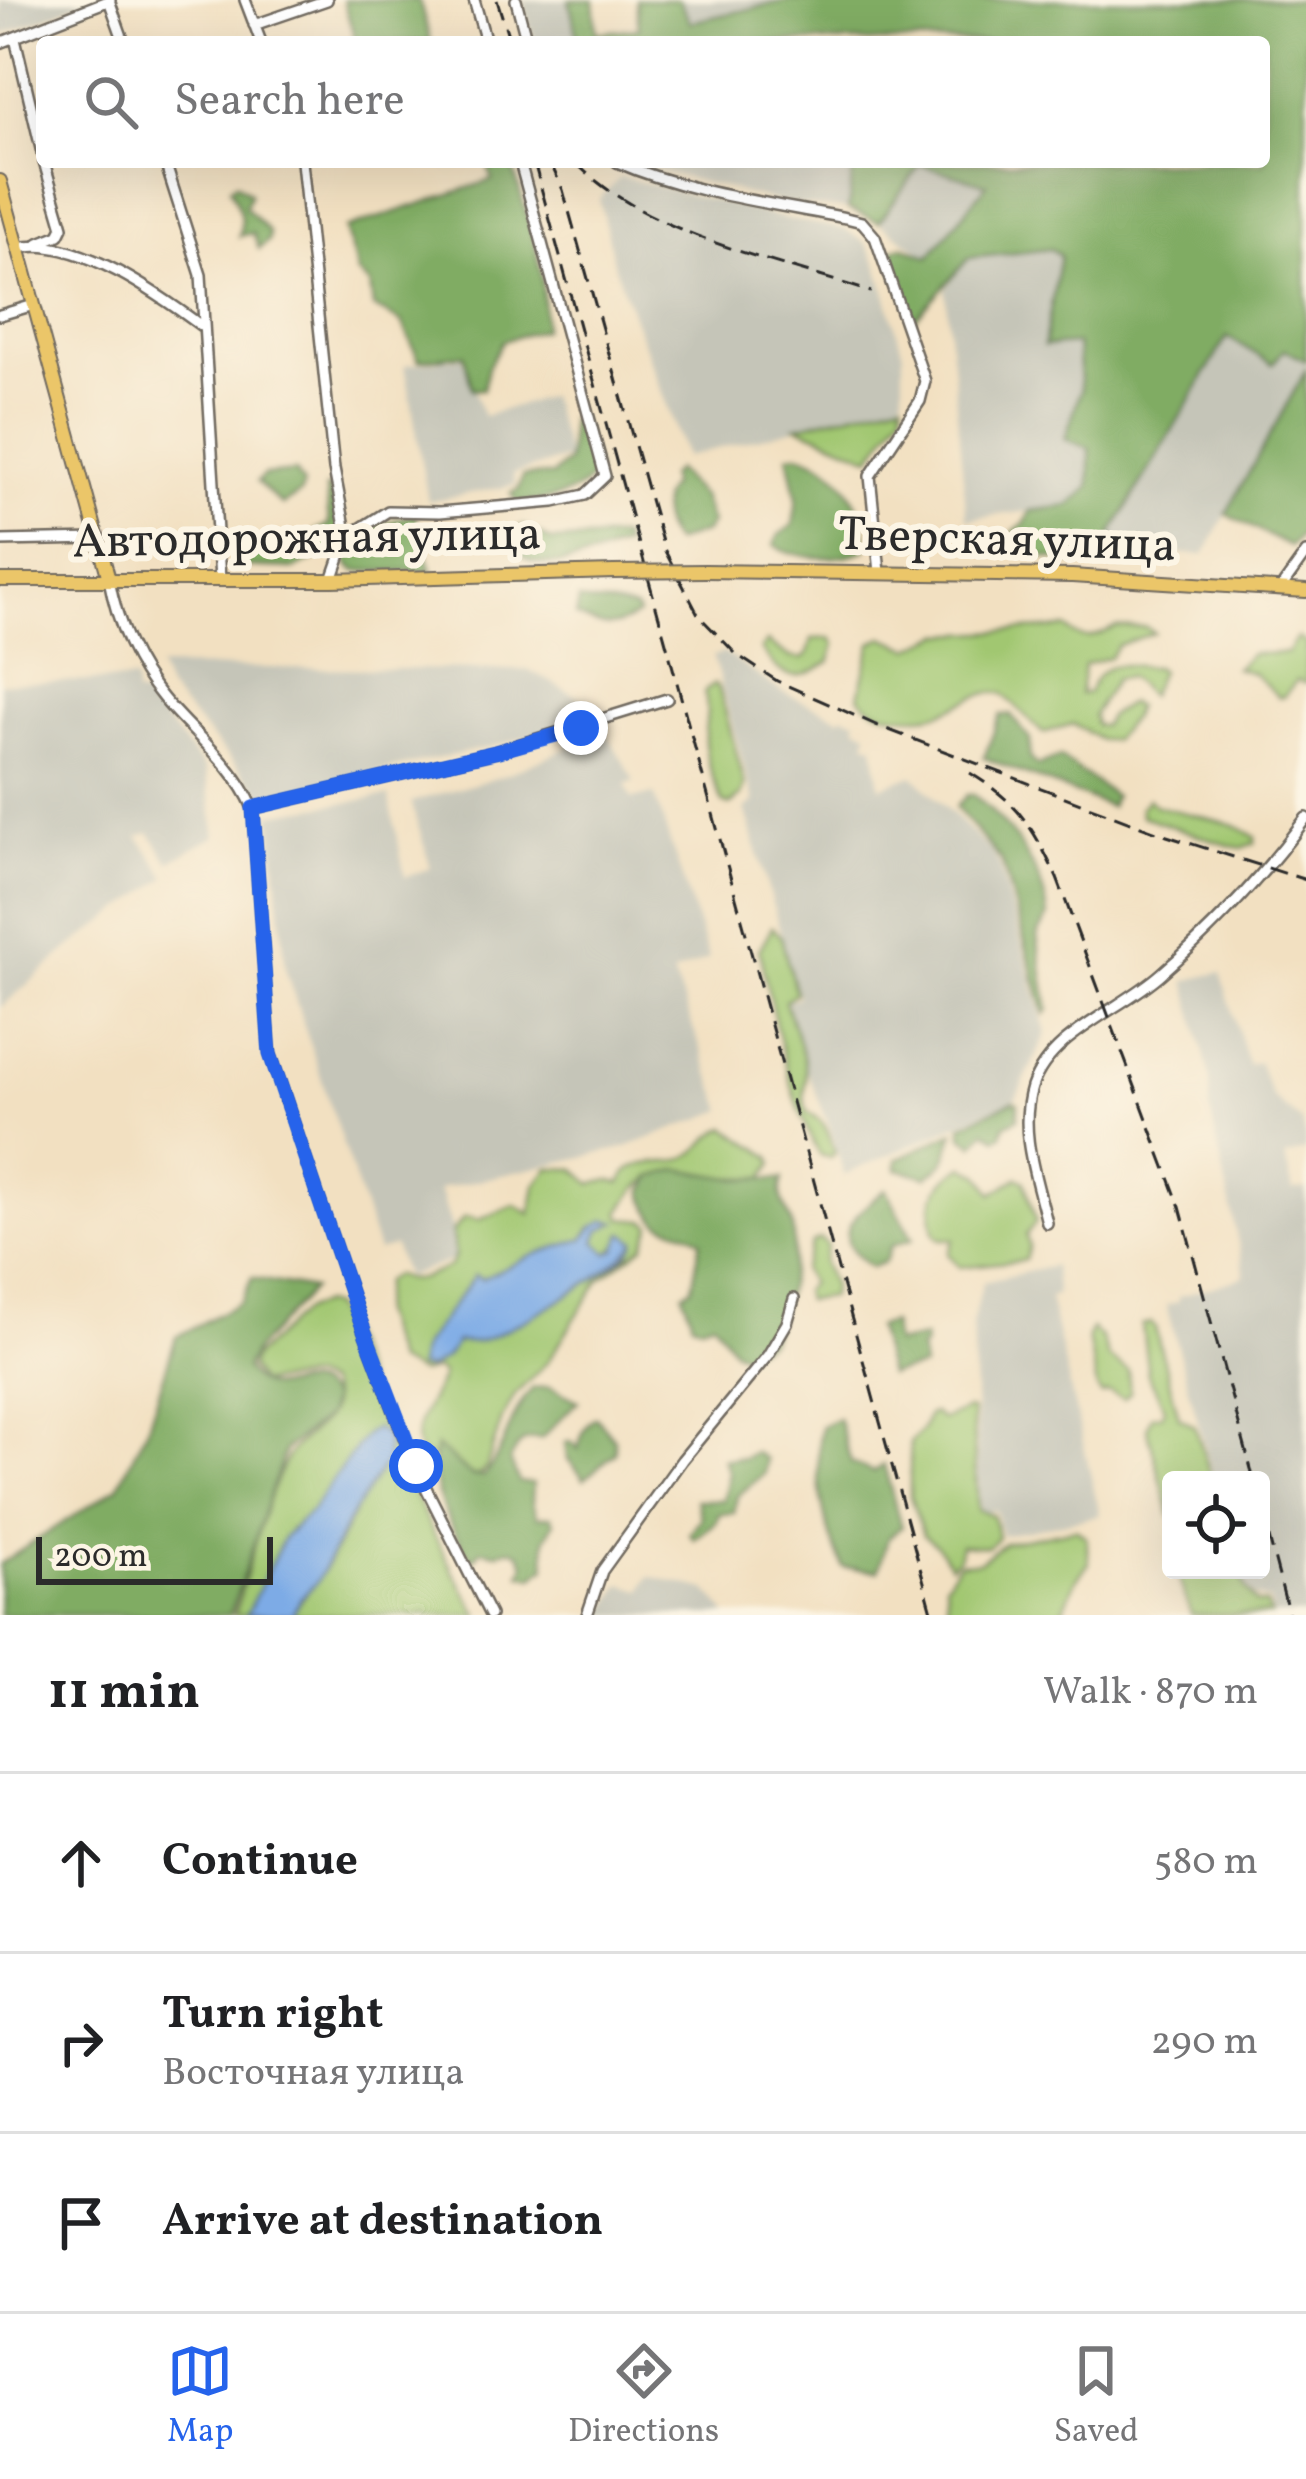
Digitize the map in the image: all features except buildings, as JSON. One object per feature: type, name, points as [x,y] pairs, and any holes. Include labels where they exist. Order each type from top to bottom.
[{"type":"main road","points":[[0,181],[26,246],[34,305],[110,579]]},
{"type":"main road","name":"Тверская улица","points":[[614,572],[1072,576],[1306,591]]},
{"type":"main road","name":"Автодорожная улица","points":[[0,580],[332,580],[614,572]]},
{"type":"street","points":[[0,43],[110,0],[122,36]]},
{"type":"street","points":[[244,0],[259,36]]},
{"type":"street","points":[[254,25],[327,0]]},
{"type":"street","points":[[474,0],[484,36]]},
{"type":"street","points":[[517,0],[526,36]]},
{"type":"street","points":[[15,38],[36,127]]},
{"type":"street","points":[[26,246],[53,239],[63,227],[46,168]]},
{"type":"street","points":[[167,168],[202,275],[220,580]]},
{"type":"street","points":[[303,168],[334,469],[347,537],[332,580]]},
{"type":"street","points":[[347,537],[388,511],[440,512],[554,502],[585,495],[604,476],[522,168]]},
{"type":"street","points":[[630,168],[862,222],[875,237],[925,381],[920,401],[870,476],[880,572]]},
{"type":"street","points":[[26,246],[69,252],[134,280],[204,328]]},
{"type":"street","points":[[0,315],[34,305]]},
{"type":"street","name":"Автодорожная улица","points":[[0,541],[98,539]]},
{"type":"street","points":[[1282,588],[1306,554]]},
{"type":"street","points":[[110,579],[116,620],[136,656],[163,697],[239,782],[253,808],[270,1054],[356,1309],[416,1466],[490,1615]]},
{"type":"street","points":[[253,808],[495,752],[668,698]]},
{"type":"street","points":[[1047,1223],[1027,1134],[1031,1091],[1050,1052],[1156,979],[1261,877],[1306,818]]},
{"type":"street","points":[[587,1615],[602,1570],[682,1460],[768,1355],[787,1323],[794,1299]]},
{"type":"shaded area","points":[[0,0],[88,0],[0,36]]},
{"type":"shaded area","points":[[523,0],[569,0],[579,36],[532,36]]},
{"type":"shaded area","points":[[679,0],[790,0],[690,22]]},
{"type":"shaded area","points":[[651,168],[853,168],[848,209],[782,203]]},
{"type":"shaded area","points":[[917,168],[934,168],[988,184],[929,258],[879,222]]},
{"type":"shaded area","points":[[620,177],[845,229],[867,244],[878,265],[903,353],[903,400],[686,457],[615,267],[599,199]]},
{"type":"shaded area","points":[[1051,249],[1061,256],[1044,346],[1077,343],[1081,390],[1065,438],[1090,448],[1090,487],[1069,506],[967,519],[945,289],[969,258]]},
{"type":"shaded area","points":[[1227,336],[1273,363],[1284,348],[1306,361],[1306,370],[1204,555],[1170,553],[1163,563],[1132,553],[1111,536]]},
{"type":"shaded area","points":[[462,357],[483,416],[549,396],[568,458],[513,474],[515,485],[428,501],[405,365]]},
{"type":"shaded area","points":[[724,653],[782,692],[856,720],[856,726],[868,732],[866,743],[874,745],[880,787],[913,775],[990,851],[999,864],[1047,1033],[1016,1098],[844,1175],[787,1001],[799,997],[745,809],[754,802],[713,656]]},
{"type":"shaded area","points":[[158,667],[529,670],[593,705],[595,717],[499,745],[265,797],[167,689]]},
{"type":"shaded area","points":[[135,680],[135,694],[146,697],[205,769],[216,836],[169,862],[150,833],[138,836],[167,877],[77,942],[0,1008],[0,683]]},
{"type":"shaded area","points":[[603,727],[635,781],[626,785],[632,799],[654,794],[709,959],[673,974],[724,1110],[624,1148],[439,1189],[461,1257],[405,1277],[394,1246],[378,1251],[286,971],[271,814],[389,796],[405,877],[431,868],[411,802],[502,776],[570,747],[567,742],[574,736]]},
{"type":"shaded area","points":[[1221,972],[1248,1065],[1258,1062],[1273,1098],[1302,1122],[1306,1137],[1306,1151],[1285,1157],[1293,1190],[1306,1189],[1306,1615],[1273,1615],[1270,1601],[1254,1596],[1245,1585],[1243,1579],[1270,1579],[1270,1471],[1212,1471],[1166,1305],[1245,1276],[1210,1109],[1210,1078],[1186,981]]},
{"type":"shaded area","points":[[1053,1266],[1057,1295],[1049,1298],[1100,1515],[1001,1536],[996,1510],[980,1512],[972,1324],[983,1282]]},
{"type":"shaded area","points":[[650,1576],[707,1590],[728,1615],[603,1615],[621,1584],[642,1590]]},
{"type":"green space","points":[[343,0],[419,0],[429,36],[354,36]]},
{"type":"green space","points":[[569,0],[594,0],[597,33],[639,28],[636,0],[679,0],[690,22],[790,0],[1306,0],[1306,361],[1284,349],[1273,364],[1227,337],[1111,535],[1132,553],[1120,566],[1018,552],[1012,541],[1014,531],[1030,511],[1069,506],[1090,487],[1090,448],[1065,439],[1081,390],[1077,344],[1044,346],[1060,256],[1051,249],[969,258],[914,320],[891,251],[902,246],[929,257],[987,184],[931,168],[1270,168],[1270,36],[577,36]]},
{"type":"green space","points":[[489,168],[513,168],[539,265],[543,329],[502,341],[483,389],[472,390],[464,354],[419,360],[402,322],[373,307],[370,284],[358,274],[345,229],[492,180]]},
{"type":"green space","points":[[853,168],[918,168],[879,222],[848,209]]},
{"type":"green space","points":[[236,183],[250,194],[245,207],[269,232],[269,240],[259,249],[253,233],[239,236],[241,218],[230,188]]},
{"type":"green space","points":[[1306,370],[1306,528],[1290,547],[1226,514]]},
{"type":"green space","points":[[903,400],[903,411],[871,457],[797,426]]},
{"type":"green space","points":[[570,419],[581,425],[597,470],[572,492],[517,503],[511,493],[518,490],[523,476],[552,475],[568,461]]},
{"type":"green space","points":[[798,454],[827,467],[848,490],[861,518],[866,550],[819,558],[774,545],[793,525],[797,499],[788,455]]},
{"type":"green space","points":[[675,470],[702,497],[711,523],[705,532],[674,543],[662,507],[669,476]]},
{"type":"green space","points":[[295,472],[303,485],[301,493],[282,505],[257,482],[264,475]]},
{"type":"green space","points":[[330,487],[342,527],[333,550],[295,569],[240,567],[236,559],[242,554],[313,541],[316,531],[329,525],[326,489]]},
{"type":"green space","points":[[415,515],[432,571],[355,571],[347,561],[347,551],[364,534]]},
{"type":"green space","points":[[524,526],[552,541],[621,537],[624,545],[574,561],[539,563],[525,558],[517,546],[515,528]]},
{"type":"green space","points":[[579,600],[629,608],[638,615],[614,626],[600,625],[576,616]]},
{"type":"green space","points":[[1116,627],[1146,627],[1154,633],[1118,645],[1110,657],[1084,665],[1080,694],[1088,693],[1107,668],[1123,665],[1160,671],[1149,696],[1129,677],[1115,679],[1093,715],[1095,725],[1103,726],[1129,703],[1136,706],[1113,740],[1100,740],[1073,724],[1043,733],[1002,693],[984,694],[919,716],[884,712],[859,696],[872,643],[883,637],[911,648],[942,634],[1066,628],[1084,638]]},
{"type":"green space","points":[[831,638],[835,644],[830,662],[800,676],[784,673],[761,649],[767,642],[789,657],[802,659],[812,639]]},
{"type":"green space","points":[[1297,638],[1306,643],[1306,684],[1297,680],[1284,696],[1279,697],[1253,673],[1236,668],[1251,654],[1287,653]]},
{"type":"green space","points":[[714,684],[719,688],[745,785],[730,805],[720,795],[706,749],[704,692]]},
{"type":"green space","points":[[1000,715],[1011,715],[1030,739],[1030,758],[1038,766],[1060,757],[1114,796],[1110,807],[984,758]]},
{"type":"green space","points":[[967,795],[974,795],[1000,820],[1040,882],[1048,917],[1037,936],[1049,1010],[1045,1014],[1002,862],[956,807]]},
{"type":"green space","points":[[1148,798],[1156,806],[1232,824],[1255,837],[1255,843],[1231,846],[1141,816],[1140,808]]},
{"type":"green space","points":[[772,927],[781,937],[796,993],[785,1001],[804,1058],[806,1108],[826,1129],[835,1153],[831,1158],[820,1155],[809,1133],[783,1056],[759,950]]},
{"type":"green space","points":[[1013,1101],[1018,1103],[1018,1118],[1005,1125],[1002,1135],[997,1138],[986,1131],[974,1145],[962,1135],[962,1125]]},
{"type":"green space","points":[[727,1128],[771,1157],[773,1164],[764,1178],[652,1177],[637,1188],[620,1212],[622,1218],[652,1225],[644,1246],[600,1279],[548,1361],[515,1395],[486,1469],[470,1475],[419,1452],[419,1422],[442,1375],[436,1369],[420,1373],[395,1362],[379,1313],[384,1281],[395,1275],[423,1278],[450,1266],[455,1256],[452,1232],[465,1217],[479,1220],[515,1205],[531,1214],[536,1185],[549,1168],[575,1169],[592,1184],[621,1183],[634,1168],[689,1156]],"holes":[[[616,1222],[600,1230],[595,1241],[608,1253],[620,1244],[622,1234],[628,1236],[630,1254],[559,1301],[479,1341],[457,1342],[418,1367],[422,1347],[475,1275],[481,1279],[584,1239],[591,1228]]]},
{"type":"green space","points":[[954,1132],[946,1158],[927,1177],[897,1169],[897,1159]]},
{"type":"green space","points":[[964,1166],[981,1175],[993,1194],[1018,1177],[1025,1181],[1036,1222],[1026,1235],[1025,1260],[960,1267],[948,1254],[954,1239],[935,1235],[931,1213],[935,1195]]},
{"type":"green space","points":[[679,1169],[737,1179],[783,1179],[782,1197],[793,1239],[788,1285],[769,1341],[744,1355],[733,1349],[713,1321],[692,1322],[683,1293],[692,1287],[701,1240],[660,1222],[643,1192],[652,1177]]},
{"type":"green space","points":[[886,1189],[913,1239],[891,1246],[885,1262],[871,1267],[857,1256],[847,1235],[856,1216]]},
{"type":"green space","points":[[820,1239],[827,1245],[823,1262],[831,1297],[805,1300],[803,1291],[810,1283],[802,1269],[812,1243]]},
{"type":"green space","points":[[252,1278],[312,1289],[254,1351],[245,1368],[266,1386],[310,1384],[331,1398],[327,1416],[285,1449],[230,1615],[0,1615],[0,1564],[118,1487],[149,1423],[176,1337],[241,1302]]},
{"type":"green space","points":[[323,1304],[332,1307],[339,1320],[414,1493],[479,1615],[292,1615],[387,1460],[366,1434],[311,1511],[291,1529],[246,1615],[234,1615],[279,1472],[295,1446],[321,1424],[331,1407],[327,1384],[311,1378],[260,1383],[250,1368],[252,1359],[304,1310]]},
{"type":"green space","points":[[891,1323],[895,1344],[924,1338],[925,1346],[920,1348],[923,1367],[888,1375],[876,1327]]},
{"type":"green space","points":[[1151,1323],[1155,1328],[1179,1417],[1195,1426],[1209,1471],[1162,1471],[1162,1484],[1147,1428],[1151,1416],[1162,1414],[1165,1408],[1148,1375],[1142,1325]]},
{"type":"green space","points":[[1092,1329],[1102,1339],[1108,1357],[1128,1371],[1130,1392],[1124,1399],[1109,1392],[1101,1394],[1097,1388],[1088,1337]]},
{"type":"green space","points":[[550,1387],[578,1401],[541,1439],[522,1443],[510,1460],[519,1482],[533,1484],[537,1517],[551,1516],[554,1522],[545,1540],[546,1567],[534,1577],[521,1574],[525,1565],[520,1553],[511,1549],[481,1550],[473,1560],[442,1506],[434,1460],[436,1446],[472,1476],[484,1476],[525,1397],[533,1388]]},
{"type":"green space","points":[[972,1411],[978,1510],[993,1515],[998,1538],[988,1547],[961,1545],[958,1559],[950,1565],[937,1545],[923,1535],[910,1496],[910,1443],[928,1415],[942,1420]]},
{"type":"green space","points":[[596,1417],[615,1440],[615,1453],[584,1479],[567,1458],[565,1443],[571,1441],[578,1449],[586,1426]]},
{"type":"green space","points":[[838,1418],[851,1463],[873,1472],[884,1465],[901,1527],[888,1538],[878,1571],[843,1567],[825,1516],[818,1462],[821,1426]]},
{"type":"green space","points":[[754,1452],[766,1459],[764,1474],[737,1496],[734,1513],[719,1514],[694,1539],[690,1533],[701,1518],[696,1500],[723,1500],[729,1473],[723,1459],[744,1458]]},
{"type":"green space","points":[[1076,1529],[1086,1537],[1089,1563],[1061,1615],[949,1615],[945,1584],[959,1563],[979,1562],[1004,1543]]},
{"type":"green space","points":[[1179,1579],[1242,1579],[1257,1604],[1266,1604],[1271,1615],[1191,1615]]},
{"type":"water","points":[[606,1220],[616,1222],[600,1230],[596,1241],[608,1253],[624,1233],[636,1241],[612,1266],[511,1327],[476,1342],[457,1342],[428,1369],[418,1367],[422,1347],[475,1275],[481,1279],[584,1239]]},
{"type":"water","points":[[375,1428],[386,1436],[387,1460],[350,1517],[317,1582],[292,1615],[246,1615],[284,1537],[311,1511]]},
{"type":"railway","points":[[497,0],[508,36]]},
{"type":"railway","points":[[536,168],[933,1615]]},
{"type":"railway","points":[[553,168],[563,190],[664,549],[699,616],[737,655],[777,681],[876,725],[1167,836],[1306,880]]},
{"type":"railway","points":[[582,168],[638,209],[675,227],[871,292]]},
{"type":"railway","points":[[970,773],[1023,818],[1057,878],[1180,1207],[1252,1471]]},
{"type":"railway","points":[[1270,1542],[1289,1615]]},
{"type":"route","points":[[416,1466],[356,1309],[270,1054],[253,808],[581,728]]}]
